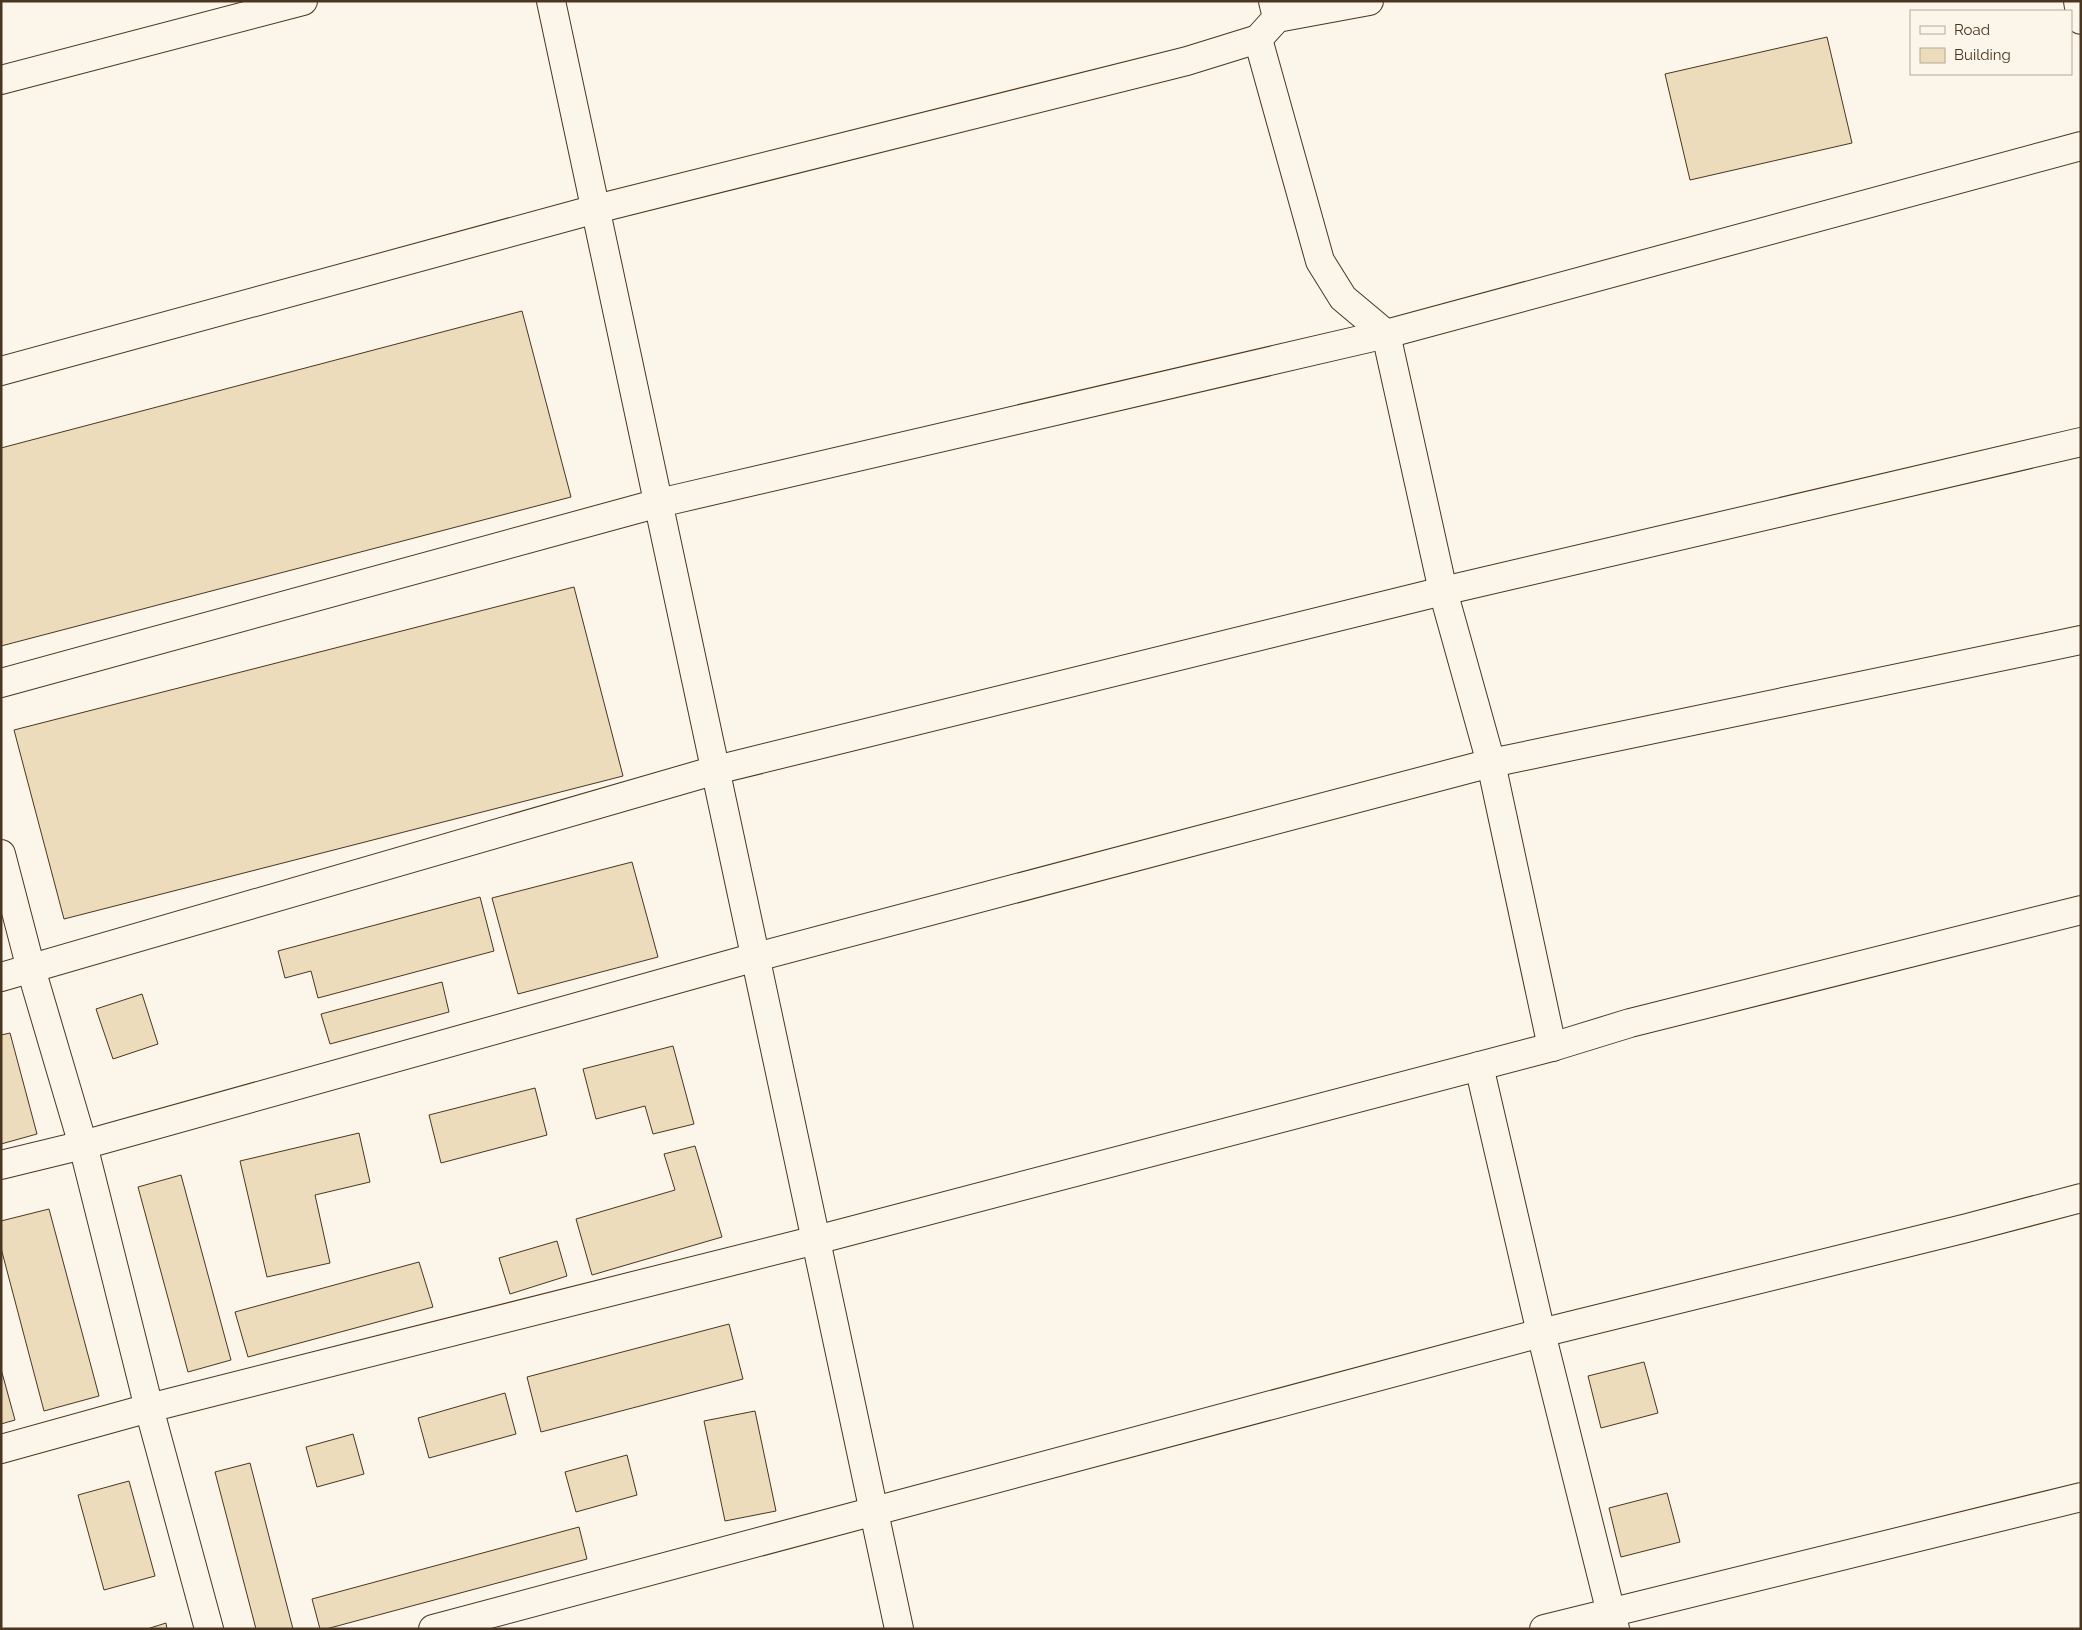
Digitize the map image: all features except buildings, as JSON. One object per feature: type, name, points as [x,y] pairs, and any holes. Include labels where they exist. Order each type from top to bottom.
[{"type":"street","points":[[1,80],[304,1]]},
{"type":"street","points":[[551,1],[899,1629]]},
{"type":"street","points":[[1,371],[596,209],[1187,61],[1258,39],[1275,10],[1369,1]]},
{"type":"street","points":[[2078,1],[2081,20]]},
{"type":"street","points":[[1258,39],[1320,261],[1343,298],[1386,334],[1443,591],[1491,763],[1552,1047]]},
{"type":"street","points":[[1,683],[658,503],[1386,334],[2081,146]]},
{"type":"street","points":[[1,977],[716,770],[1443,591],[2081,442]]},
{"type":"street","points":[[1,1165],[756,957],[1491,763],[2081,640]]},
{"type":"street","points":[[1,854],[31,969],[82,1144],[149,1408],[209,1629]]},
{"type":"street","points":[[1,1450],[149,1408],[816,1240],[1552,1047],[1630,1023],[2081,910]]},
{"type":"street","points":[[1479,1066],[1541,1333],[1613,1620]]},
{"type":"street","points":[[433,1629],[1541,1333],[1958,1231],[2081,1198]]},
{"type":"street","points":[[1544,1629],[1613,1620],[2081,1497]]}]
